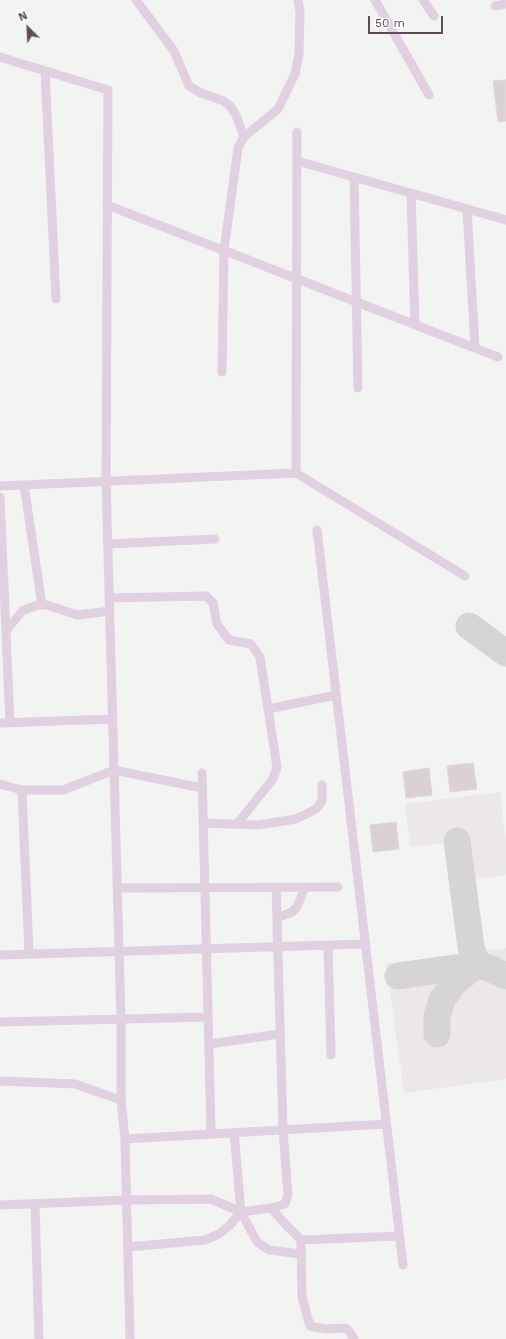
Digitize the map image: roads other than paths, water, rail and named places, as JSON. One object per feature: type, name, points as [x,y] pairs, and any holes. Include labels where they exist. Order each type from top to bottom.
[{"type":"street","points":[[136,0],[174,51],[189,86],[201,93],[224,101],[230,106],[236,114],[244,137]]},
{"type":"street","points":[[222,372],[224,250],[238,148],[244,137],[278,109],[295,74],[299,54],[300,12],[298,0]]},
{"type":"street","points":[[375,0],[429,95]]},
{"type":"street","points":[[423,0],[434,16]]},
{"type":"street","points":[[495,6],[506,4]]},
{"type":"street","points":[[0,57],[108,90],[106,482],[118,888],[121,1100],[125,1138],[130,1339]]},
{"type":"street","points":[[45,71],[56,299]]},
{"type":"street","points":[[296,473],[297,132]]},
{"type":"street","points":[[297,161],[506,220]]},
{"type":"street","points":[[354,177],[358,388]]},
{"type":"street","points":[[411,193],[415,325]]},
{"type":"street","points":[[107,205],[498,357]]},
{"type":"street","points":[[467,209],[475,348]]},
{"type":"street","points":[[0,486],[296,473],[465,576]]},
{"type":"street","points":[[24,485],[42,605]]},
{"type":"street","points":[[0,497],[10,723]]},
{"type":"street","points":[[317,530],[403,1265]]},
{"type":"street","points":[[108,544],[215,539]]},
{"type":"street","points":[[109,598],[206,596],[213,603],[217,624],[229,640],[251,644],[260,657],[277,767],[272,779],[237,824]]},
{"type":"street","points":[[6,631],[22,611],[37,605],[47,605],[77,615],[110,611]]},
{"type":"street","points":[[268,709],[336,695]]},
{"type":"street","points":[[0,724],[113,719]]},
{"type":"street","points":[[0,784],[22,790],[63,790],[114,770],[202,788]]},
{"type":"street","points":[[202,773],[211,1134]]},
{"type":"street","points":[[203,823],[258,825],[296,819],[316,809],[322,801],[322,785]]},
{"type":"street","points":[[22,790],[28,954]]},
{"type":"street","points":[[0,1205],[126,1200],[211,1199],[241,1212],[271,1208],[285,1204],[288,1195],[283,1130],[276,887]]},
{"type":"street","points":[[277,918],[292,912],[297,907],[305,887]]},
{"type":"street","points":[[118,888],[338,887]]},
{"type":"street","points":[[0,955],[365,944]]},
{"type":"street","points":[[328,945],[331,1056]]},
{"type":"street","points":[[0,1022],[208,1017]]},
{"type":"street","points":[[208,1044],[280,1034]]},
{"type":"street","points":[[0,1081],[75,1084],[121,1100]]},
{"type":"street","points":[[125,1138],[386,1124]]},
{"type":"street","points":[[234,1132],[241,1212],[257,1242],[269,1250],[301,1254]]},
{"type":"street","points":[[35,1204],[39,1339]]},
{"type":"street","points":[[271,1208],[301,1240],[302,1297],[310,1326],[326,1329],[346,1328],[354,1339]]},
{"type":"street","points":[[128,1247],[205,1240],[219,1234],[229,1226],[241,1212]]},
{"type":"street","points":[[301,1240],[399,1236]]}]
